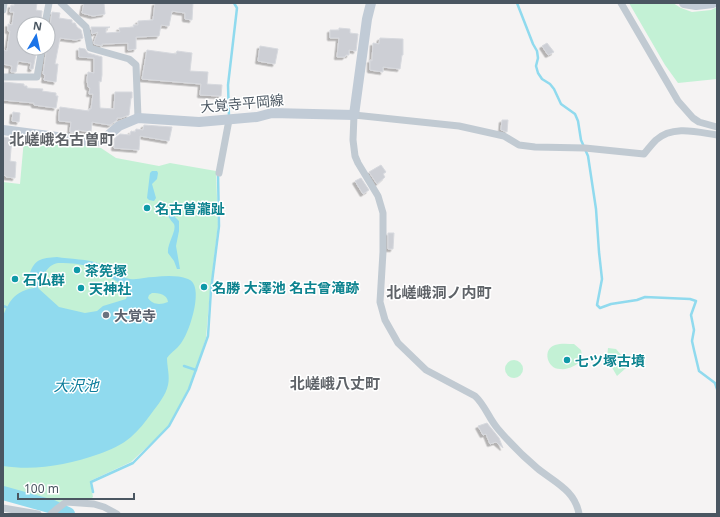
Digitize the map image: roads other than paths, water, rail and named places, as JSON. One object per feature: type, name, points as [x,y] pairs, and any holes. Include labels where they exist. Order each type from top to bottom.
[{"type":"main road","points":[[354,115],[370,3]]},
{"type":"main road","points":[[684,3],[713,3]]},
{"type":"main road","name":"大覚寺平岡線","points":[[3,130],[95,142],[103,140],[120,126],[138,118],[199,122],[257,117],[272,112],[354,115]]},
{"type":"street","points":[[3,10],[4,3]]},
{"type":"street","points":[[47,16],[49,3]]},
{"type":"street","points":[[61,3],[86,27],[90,48],[129,59],[136,65],[138,118]]},
{"type":"street","points":[[621,3],[678,101],[693,118],[704,124],[717,126]]},
{"type":"street","points":[[3,77],[37,77],[41,56]]},
{"type":"street","points":[[579,514],[578,506],[574,498],[564,490],[556,480],[537,468],[497,428],[481,402],[474,396],[426,370],[398,342],[385,320],[380,302],[383,252],[383,213],[378,196],[355,156],[353,140],[354,115],[465,128],[504,136],[519,145],[535,148],[585,148],[644,154],[656,140],[670,132],[697,132],[717,135]]},
{"type":"street","points":[[219,173],[229,120]]},
{"type":"street","points":[[52,514],[66,502],[94,504],[104,507],[117,514]]},
{"type":"street","points":[[3,508],[38,514]]},
{"type":"water","points":[[152,171],[157,171],[158,173],[157,179],[152,184],[156,198],[154,201],[147,198],[150,173]]},
{"type":"water","points":[[168,213],[179,221],[176,246],[180,269],[177,269],[174,261],[168,253],[175,227],[168,216]]},
{"type":"water","name":"大沢池","points":[[51,257],[95,262],[130,279],[171,276],[188,279],[193,283],[196,298],[192,318],[186,335],[181,343],[167,358],[169,382],[165,393],[146,420],[131,437],[120,445],[107,451],[63,464],[27,468],[3,466],[3,316],[14,297],[23,291],[34,288],[34,284],[29,276],[33,266],[39,260]],"holes":[[[58,263],[85,265],[106,274],[122,285],[123,292],[127,296],[126,299],[103,306],[97,311],[85,313],[59,307],[38,288],[47,269]],[[152,293],[160,294],[166,297],[168,302],[162,304],[152,302],[148,298]]]},
{"type":"waterway","points":[[229,117],[228,85],[237,8],[234,3]]},
{"type":"waterway","points":[[517,3],[537,51],[538,58],[536,66],[538,73],[542,79],[550,84],[554,89],[561,104],[575,114],[578,121],[581,140],[588,156],[596,209],[602,279],[597,305],[600,308],[611,304],[637,300],[645,297],[690,299],[696,301],[691,315],[694,330],[692,341],[699,371],[715,383],[717,389]]},
{"type":"waterway","points":[[93,492],[91,482],[133,463],[169,426],[189,389],[208,336],[211,290],[219,226],[218,173]]},
{"type":"waterway","points":[[184,366],[196,370]]},
{"type":"waterway","points":[[3,493],[53,507],[68,514]]},
{"type":"place","name":"名古曽瀧趾","points":[[147,208]]},
{"type":"place","name":"茶筅塚","points":[[77,270]]},
{"type":"place","name":"石仏群","points":[[15,279]]},
{"type":"place","name":"名勝 大澤池 名古曾滝跡","points":[[204,287]]},
{"type":"place","name":"天神社","points":[[81,288]]},
{"type":"place","name":"大覚寺","points":[[106,315]]},
{"type":"place","name":"七ツ塚古墳","points":[[567,360]]},
{"type":"district","name":"北嵯峨名古曽町","points":[[62,139]]},
{"type":"district","name":"北嵯峨洞ノ内町","points":[[439,292]]},
{"type":"district","name":"北嵯峨八丈町","points":[[335,383]]}]
